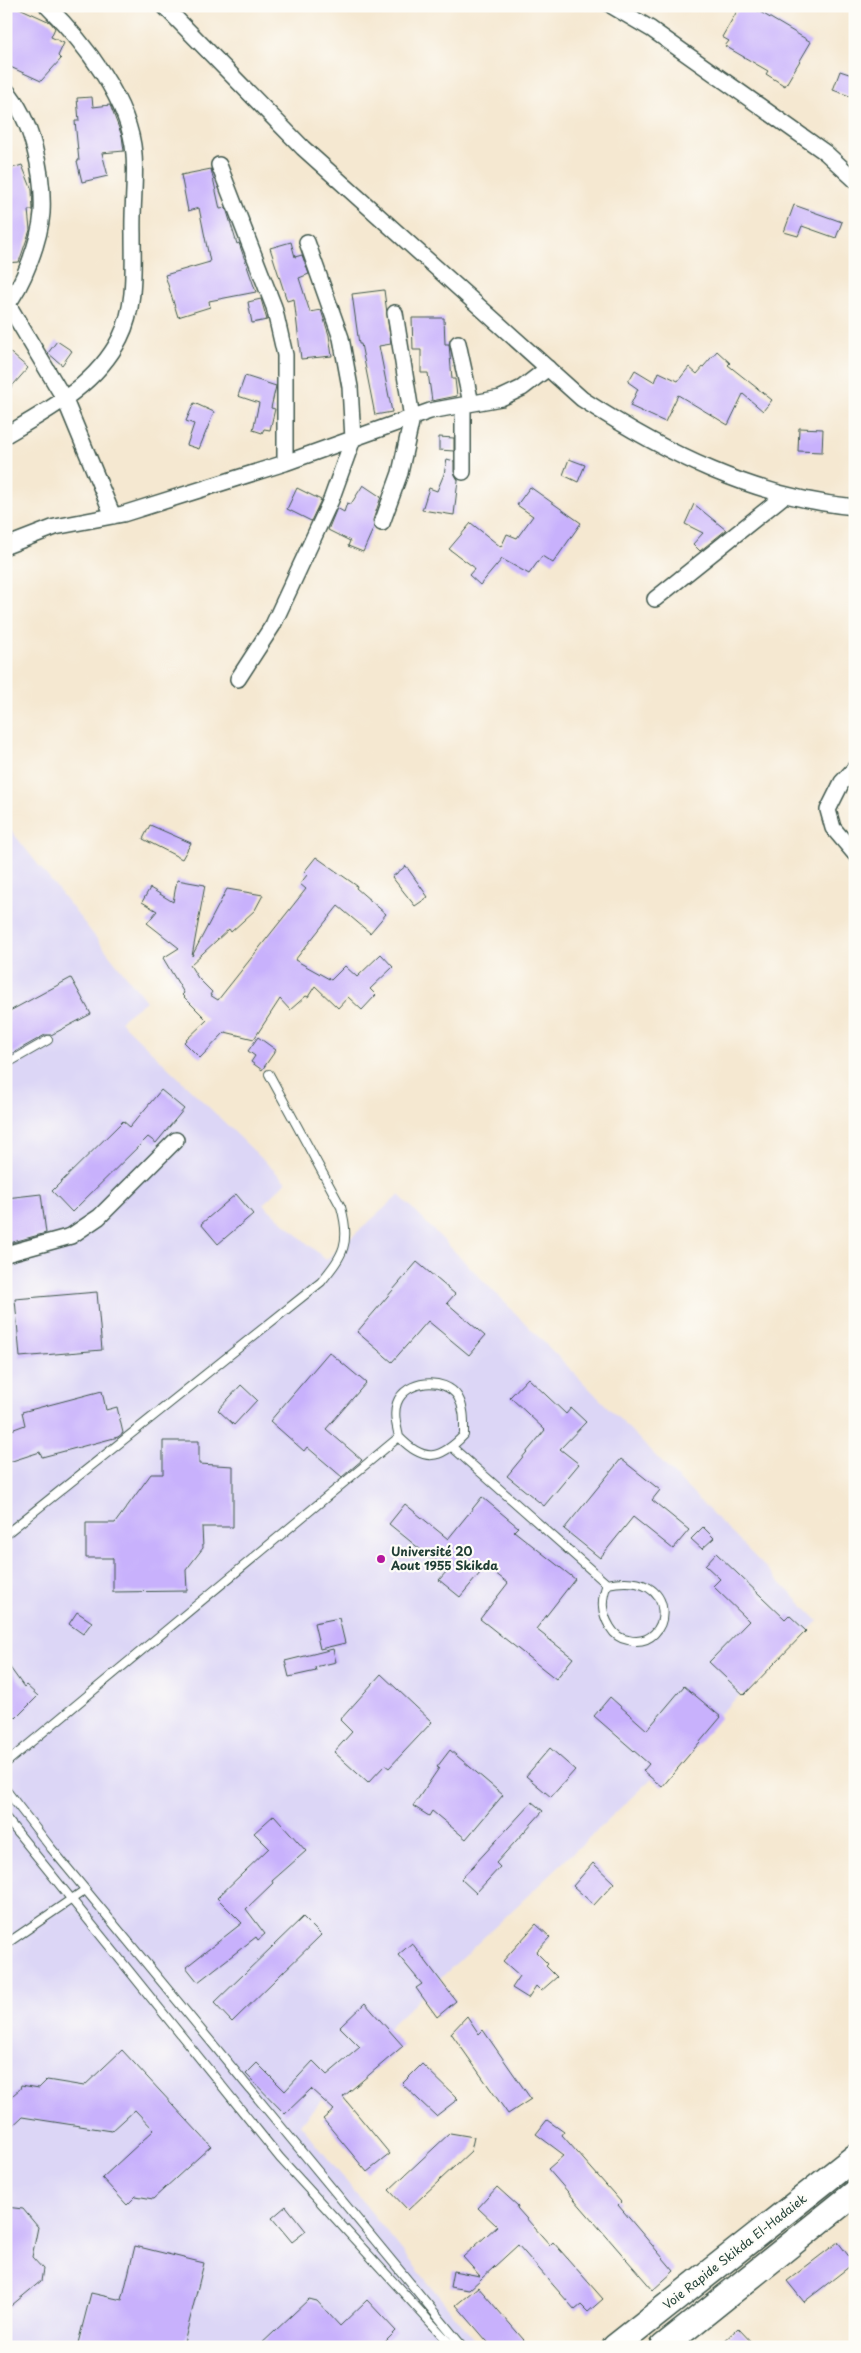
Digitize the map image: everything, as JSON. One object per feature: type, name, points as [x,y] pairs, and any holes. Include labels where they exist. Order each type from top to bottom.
[{"type":"highway","name":"Voie Rapide Skikda El-Hadaiek","points":[[615,2347],[855,2157]]},
{"type":"highway","points":[[663,2347],[855,2193]]},
{"type":"street","points":[[6,435],[64,400],[105,360],[120,339],[129,316],[134,275],[132,212],[134,154],[125,116],[98,67],[68,26],[47,6]]},
{"type":"street","points":[[164,6],[303,148],[582,399],[626,428],[738,481],[784,495],[855,507]]},
{"type":"street","points":[[612,6],[651,29],[818,148],[855,180]]},
{"type":"street","points":[[6,90],[14,98],[26,123],[37,158],[42,213],[30,261],[7,304],[64,400],[113,516]]},
{"type":"street","points":[[219,165],[274,306],[285,355],[285,464]]},
{"type":"street","points":[[238,679],[273,625],[331,500],[352,439],[350,387],[341,338],[307,242]]},
{"type":"street","points":[[382,522],[400,473],[412,418],[395,313]]},
{"type":"street","points":[[458,343],[467,404],[463,472]]},
{"type":"street","points":[[6,546],[56,527],[113,516],[285,464],[412,418],[467,404],[501,398],[522,388],[548,368]]},
{"type":"street","points":[[655,599],[784,495]]},
{"type":"street","points":[[855,768],[842,782],[828,810],[833,828],[855,854]]},
{"type":"street","points":[[6,1254],[70,1236],[99,1217],[176,1140]]},
{"type":"lane","points":[[6,1064],[48,1040]]},
{"type":"lane","points":[[6,1534],[321,1282],[345,1250],[347,1228],[341,1207],[269,1074]]},
{"type":"lane","points":[[420,1384],[438,1384],[449,1388],[458,1396],[464,1416],[464,1435],[452,1447],[432,1456],[413,1452],[399,1438],[395,1418],[397,1402],[408,1388],[420,1384]]},
{"type":"lane","points":[[6,1763],[399,1438]]},
{"type":"lane","points":[[452,1447],[607,1584]]},
{"type":"lane","points":[[621,1581],[636,1582],[648,1587],[661,1599],[663,1608],[662,1619],[652,1636],[637,1642],[624,1640],[613,1633],[604,1618],[602,1606],[607,1584],[621,1581]]},
{"type":"lane","points":[[6,1790],[85,1890],[463,2347]]},
{"type":"lane","points":[[6,1818],[280,2158],[453,2347]]},
{"type":"lane","points":[[6,1944],[85,1890]]},
{"type":"shaded area","name":"Université 20 Aout 1955 Skikda","points":[[6,824],[146,1001],[120,1021],[286,1182],[263,1204],[326,1260],[399,1195],[818,1621],[392,2024],[300,2124],[480,2347],[6,2347]]},
{"type":"building","points":[[6,6],[15,6],[50,22],[55,28],[51,37],[64,43],[58,56],[61,59],[41,81],[6,65]]},
{"type":"building","points":[[740,6],[750,6],[811,42],[785,86],[766,74],[768,71],[725,46],[729,41],[722,37]]},
{"type":"building","points":[[840,71],[855,76],[855,98],[833,90]]},
{"type":"building","points":[[92,97],[93,107],[110,105],[122,136],[124,151],[102,153],[108,176],[82,182],[77,161],[79,161],[75,121],[79,121],[77,98]]},
{"type":"building","points":[[22,165],[32,190],[33,210],[28,210],[30,230],[19,262],[6,263],[6,170]]},
{"type":"building","points":[[211,169],[220,209],[226,208],[237,244],[239,243],[256,292],[209,301],[210,307],[178,317],[165,275],[210,262],[199,208],[188,211],[181,175]]},
{"type":"building","points":[[794,205],[842,222],[836,238],[802,226],[798,236],[784,232]]},
{"type":"building","points":[[291,242],[295,257],[302,255],[309,274],[299,278],[310,312],[321,310],[329,335],[332,356],[301,359],[294,299],[287,301],[270,248]]},
{"type":"building","points":[[384,290],[391,344],[379,346],[392,412],[375,415],[361,344],[359,344],[352,294]]},
{"type":"building","points":[[261,299],[267,320],[252,323],[248,302]]},
{"type":"building","points":[[412,318],[444,318],[445,344],[449,344],[452,379],[455,379],[457,396],[432,401],[428,373],[421,373],[421,350],[413,350]]},
{"type":"building","points":[[57,341],[72,351],[62,365],[48,353]]},
{"type":"building","points":[[6,349],[28,368],[6,393]]},
{"type":"building","points":[[717,351],[730,363],[728,365],[772,400],[763,411],[743,394],[728,425],[678,395],[665,422],[630,406],[638,389],[628,382],[635,370],[655,382],[659,372],[678,381],[689,367],[697,374]]},
{"type":"building","points":[[245,376],[276,386],[271,408],[275,409],[270,430],[264,429],[262,433],[253,430],[259,403],[238,396]]},
{"type":"building","points":[[194,403],[214,412],[199,449],[187,445],[194,424],[186,421]]},
{"type":"building","points":[[799,428],[823,429],[822,452],[798,451]]},
{"type":"building","points":[[439,437],[454,438],[454,451],[439,450]]},
{"type":"building","points":[[447,459],[454,461],[454,472],[458,480],[454,515],[422,510],[429,488],[437,491],[444,474]]},
{"type":"building","points":[[569,459],[585,465],[578,482],[563,475]]},
{"type":"building","points":[[363,485],[381,497],[373,520],[374,527],[363,552],[348,546],[350,541],[328,530],[337,508],[344,512],[347,503],[351,504]]},
{"type":"building","points":[[530,487],[581,523],[553,563],[542,556],[529,574],[502,559],[480,585],[469,575],[475,568],[449,549],[471,523],[501,547],[507,534],[517,538],[533,516],[517,505]]},
{"type":"building","points":[[297,488],[321,500],[311,521],[287,509]]},
{"type":"building","points":[[694,504],[726,530],[700,551],[693,544],[703,533],[685,524]]},
{"type":"building","points":[[150,825],[191,843],[182,859],[143,839]]},
{"type":"building","points":[[316,857],[357,886],[356,888],[386,914],[370,933],[338,906],[295,960],[331,980],[345,966],[357,977],[381,954],[393,967],[370,989],[376,995],[362,1010],[348,997],[338,1008],[315,986],[308,997],[306,996],[290,1010],[280,999],[254,1039],[225,1032],[200,1058],[184,1042],[207,1020],[182,995],[184,993],[163,958],[179,948],[147,923],[157,911],[142,902],[150,888],[173,902],[177,880],[205,885],[192,956],[227,889],[263,895],[255,910],[231,932],[229,929],[190,965],[198,978],[212,992],[210,995],[218,1000],[306,889],[300,884],[307,875],[304,872]]},
{"type":"building","points":[[406,866],[428,897],[415,906],[392,877]]},
{"type":"building","points":[[71,978],[91,1014],[51,1035],[45,1035],[6,1057],[6,1013]]},
{"type":"building","points":[[258,1037],[276,1050],[262,1070],[251,1062],[255,1056],[248,1051]]},
{"type":"building","points":[[161,1090],[184,1109],[156,1143],[148,1137],[72,1212],[52,1191],[123,1121],[130,1127]]},
{"type":"building","points":[[41,1194],[46,1233],[6,1244],[6,1198]]},
{"type":"building","points":[[236,1194],[253,1214],[218,1244],[201,1224]]},
{"type":"building","points":[[417,1262],[455,1294],[447,1303],[485,1336],[469,1355],[428,1321],[392,1362],[357,1332]]},
{"type":"building","points":[[97,1292],[102,1350],[20,1357],[15,1299]]},
{"type":"building","points":[[329,1352],[366,1383],[326,1429],[362,1460],[342,1477],[307,1447],[304,1451],[270,1421]]},
{"type":"building","points":[[528,1378],[566,1414],[571,1408],[586,1422],[560,1449],[579,1464],[544,1506],[507,1476],[545,1430],[510,1397]]},
{"type":"building","points":[[241,1385],[257,1400],[234,1425],[218,1410]]},
{"type":"building","points":[[102,1391],[106,1410],[117,1407],[123,1433],[118,1437],[42,1457],[40,1452],[6,1463],[6,1432],[25,1425],[22,1412]]},
{"type":"building","points":[[163,1441],[199,1441],[199,1464],[233,1466],[233,1527],[202,1527],[203,1548],[186,1570],[187,1591],[113,1592],[113,1558],[86,1558],[86,1523],[115,1523],[151,1474],[163,1474]]},
{"type":"building","points":[[621,1459],[660,1490],[652,1500],[689,1530],[673,1549],[633,1517],[600,1558],[564,1529]]},
{"type":"building","points":[[482,1497],[518,1527],[514,1531],[575,1579],[536,1629],[573,1658],[556,1679],[480,1619],[508,1583],[486,1566],[460,1597],[439,1580],[447,1571],[389,1524],[405,1504],[448,1539]]},
{"type":"building","points":[[703,1527],[714,1538],[702,1549],[691,1539]]},
{"type":"building","points":[[716,1553],[785,1619],[789,1615],[806,1631],[744,1695],[709,1662],[749,1621],[713,1586],[720,1579],[705,1565]]},
{"type":"building","points":[[77,1612],[92,1622],[83,1634],[69,1624]]},
{"type":"building","points":[[339,1618],[345,1643],[320,1649],[314,1623]]},
{"type":"building","points":[[333,1649],[336,1662],[315,1667],[316,1671],[289,1677],[285,1661]]},
{"type":"building","points":[[6,1662],[24,1687],[26,1685],[38,1696],[16,1718],[6,1708]]},
{"type":"building","points":[[381,1674],[432,1722],[389,1768],[385,1765],[368,1783],[334,1752],[352,1732],[340,1720]]},
{"type":"building","points":[[684,1686],[721,1717],[662,1787],[643,1771],[649,1764],[594,1716],[610,1697],[647,1730]]},
{"type":"building","points":[[550,1748],[575,1770],[551,1797],[526,1776]]},
{"type":"building","points":[[450,1750],[503,1795],[466,1839],[432,1811],[429,1816],[413,1806]]},
{"type":"building","points":[[532,1802],[543,1811],[496,1863],[500,1867],[476,1893],[461,1879]]},
{"type":"building","points":[[274,1815],[306,1851],[272,1881],[273,1883],[246,1909],[265,1934],[258,1940],[256,1937],[198,1982],[186,1967],[242,1923],[217,1898],[269,1848],[254,1833]]},
{"type":"building","points":[[593,1863],[614,1883],[594,1905],[573,1886]]},
{"type":"building","points":[[303,1917],[321,1935],[232,2022],[214,2003]]},
{"type":"building","points":[[536,1924],[550,1937],[536,1952],[557,1977],[541,1991],[536,1986],[528,1998],[512,1988],[520,1976],[503,1961]]},
{"type":"building","points":[[412,1943],[456,2001],[437,2017],[416,1988],[422,1984],[398,1955]]},
{"type":"building","points":[[365,2003],[403,2046],[343,2097],[390,2154],[367,2172],[323,2119],[334,2110],[311,2089],[285,2114],[246,2074],[257,2063],[285,2091],[313,2061],[327,2075],[360,2047],[340,2027]]},
{"type":"building","points":[[467,2016],[479,2034],[483,2030],[531,2099],[508,2114],[451,2033]]},
{"type":"building","points":[[122,2050],[211,2146],[153,2199],[136,2196],[127,2205],[102,2178],[154,2130],[135,2110],[112,2131],[22,2117],[6,2132],[6,2101],[20,2089],[21,2085],[39,2088],[47,2080],[84,2086]]},
{"type":"building","points":[[422,2064],[458,2099],[436,2116],[402,2084]]},
{"type":"building","points":[[547,2120],[564,2132],[562,2135],[621,2202],[618,2205],[674,2271],[653,2290],[548,2169],[564,2155],[536,2134]]},
{"type":"building","points":[[450,2133],[474,2137],[471,2151],[408,2210],[389,2190]]},
{"type":"building","points":[[497,2187],[518,2206],[517,2208],[550,2245],[553,2242],[603,2299],[588,2312],[581,2305],[575,2310],[518,2245],[469,2290],[450,2287],[453,2271],[480,2276],[463,2257],[497,2226],[478,2208]]},
{"type":"building","points":[[286,2206],[306,2231],[292,2242],[272,2218]]},
{"type":"building","points":[[6,2207],[23,2209],[38,2227],[32,2257],[43,2269],[41,2281],[6,2310]]},
{"type":"building","points":[[838,2242],[854,2263],[804,2302],[787,2281]]},
{"type":"building","points":[[135,2246],[204,2263],[183,2347],[77,2347],[91,2293],[122,2300]]},
{"type":"building","points":[[478,2287],[530,2347],[492,2347],[456,2305]]},
{"type":"building","points":[[309,2299],[317,2301],[340,2326],[367,2300],[396,2331],[380,2347],[258,2347]]},
{"type":"building","points":[[738,2328],[756,2347],[718,2347]]},
{"type":"place","name":"Université 20 Aout 1955 Skikda","points":[[381,1559]]}]
